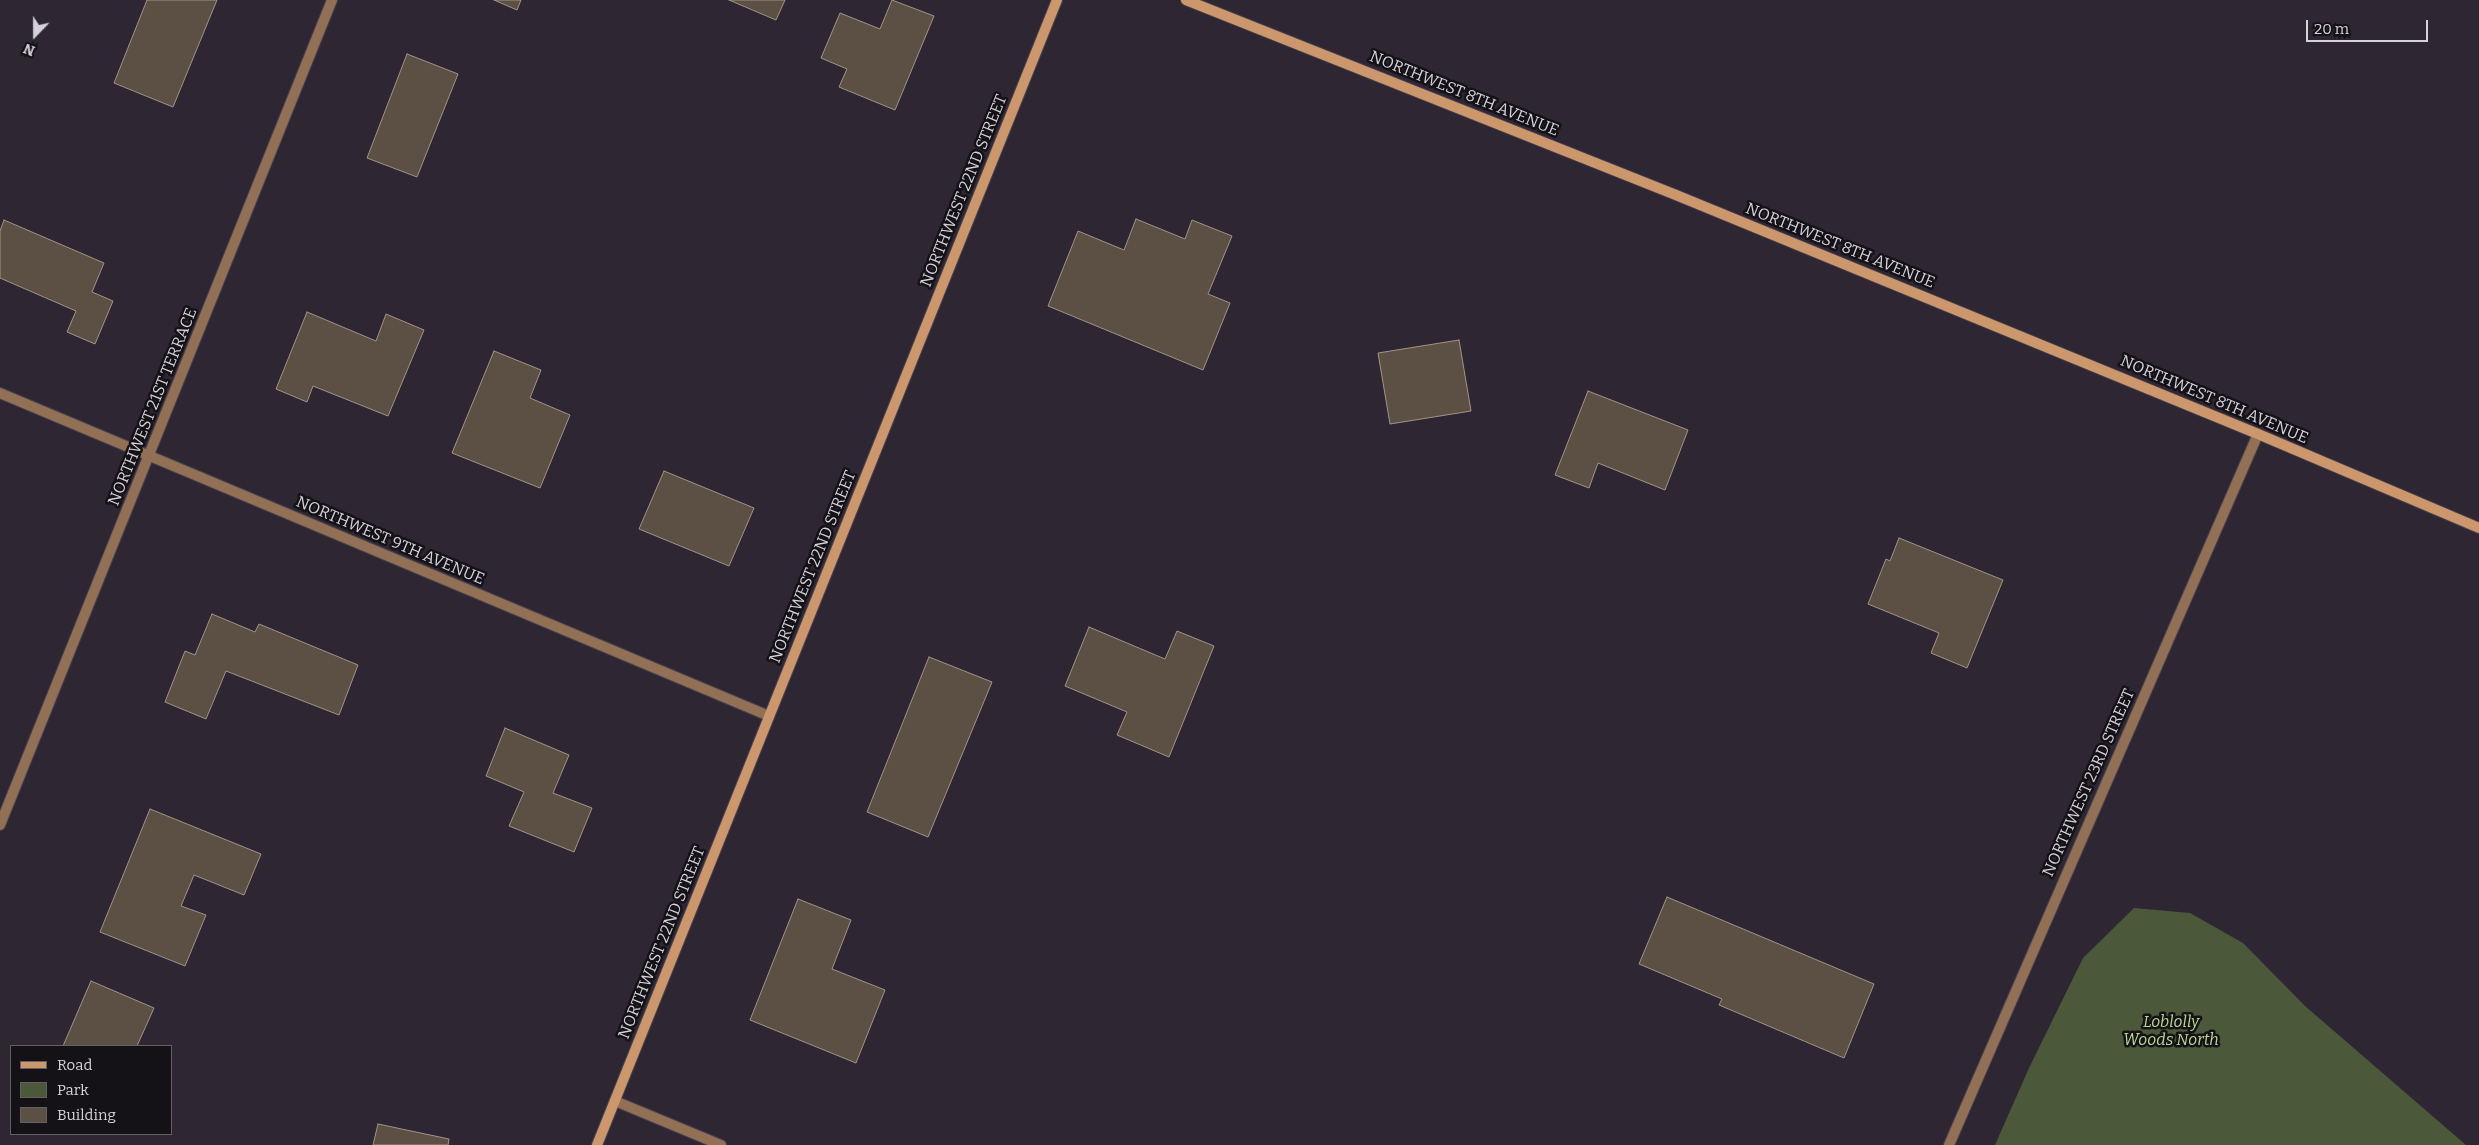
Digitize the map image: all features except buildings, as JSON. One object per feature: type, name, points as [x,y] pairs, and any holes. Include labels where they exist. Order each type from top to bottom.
[{"type":"street","name":"NORTHWEST 21ST TERRACE","points":[[0,825],[332,0]]},
{"type":"street","name":"NORTHWEST 22ND STREET","points":[[597,1145],[1057,0]]},
{"type":"street","name":"NORTHWEST 8TH AVENUE","points":[[1186,0],[1676,195],[2258,434],[2479,528]]},
{"type":"street","name":"NORTHWEST 9TH AVENUE","points":[[0,393],[769,716]]},
{"type":"street","name":"NORTHWEST 23RD STREET","points":[[1949,1145],[2258,434]]},
{"type":"street","points":[[615,1101],[721,1145]]},
{"type":"green space","name":"Loblolly Woods North","points":[[2134,908],[2190,913],[2243,943],[2305,1006],[2466,1145],[1995,1145],[2029,1068],[2083,958]]}]
